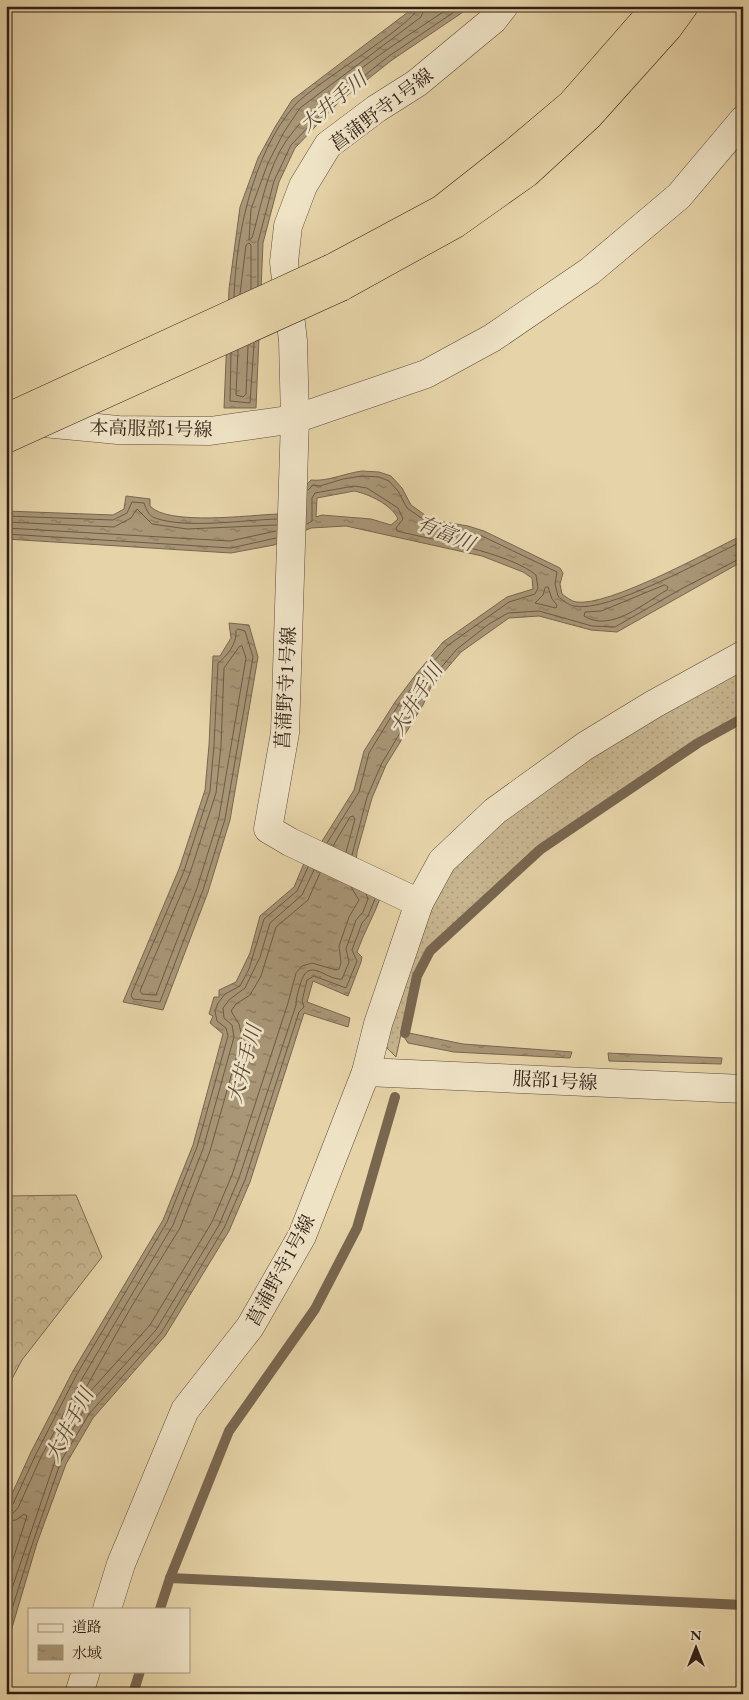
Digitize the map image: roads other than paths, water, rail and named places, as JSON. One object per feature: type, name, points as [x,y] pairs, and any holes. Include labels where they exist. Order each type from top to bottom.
[{"type":"highway","points":[[6,439],[336,278],[442,209],[571,104],[658,6]]},
{"type":"highway","points":[[6,418],[336,278],[455,224],[528,173],[589,116],[668,28],[684,6]]},
{"type":"street","name":"菖蒲野寺1号線","points":[[410,899],[290,842],[268,829],[286,733],[294,430],[293,341],[284,262],[288,226],[303,186],[328,146],[376,109],[417,83],[493,20],[504,6]]},
{"type":"street","name":"本高服部1号線","points":[[6,418],[118,430],[294,430],[426,374],[492,338],[590,271],[679,196],[743,120]]},
{"type":"street","name":"菖蒲野寺1号線","points":[[106,1608],[121,1564],[185,1410],[250,1327],[302,1236],[366,1072],[410,899],[442,861],[495,811],[585,746],[654,704],[743,655]]},
{"type":"street","name":"服部1号線","points":[[366,1072],[743,1089]]},
{"type":"street","points":[[79,1694],[86,1672]]},
{"type":"water","name":"大井手川","points":[[416,6],[472,6],[392,60],[339,102],[295,148],[279,182],[263,243],[256,408],[224,408],[229,289],[240,207],[258,158],[292,100]]},
{"type":"water","points":[[362,471],[379,472],[391,476],[402,488],[411,505],[432,520],[468,526],[484,531],[560,568],[563,573],[560,584],[562,594],[576,602],[591,601],[611,596],[634,587],[684,565],[743,535],[743,561],[617,632],[591,630],[539,616],[509,618],[461,652],[431,687],[423,705],[386,765],[372,798],[357,852],[356,864],[381,896],[357,952],[362,957],[361,962],[348,996],[313,981],[307,1002],[350,1018],[348,1027],[304,1013],[250,1182],[229,1231],[165,1336],[93,1418],[66,1464],[37,1543],[6,1648],[6,1507],[31,1452],[73,1371],[163,1220],[193,1145],[223,1034],[210,1023],[213,1016],[209,1014],[214,997],[219,997],[219,990],[236,982],[250,953],[260,916],[294,887],[305,861],[319,846],[354,790],[364,751],[395,702],[417,673],[443,642],[507,597],[533,589],[532,578],[523,572],[482,556],[346,526],[311,528],[274,545],[231,553],[6,539],[6,511],[113,515],[124,509],[126,496],[150,499],[150,506],[160,512],[174,516],[210,518],[278,514],[311,480],[323,480]],"holes":[[[354,491],[373,497],[391,509],[398,519],[391,525],[371,519],[322,515],[316,517],[317,498]]]},
{"type":"water","points":[[229,623],[249,625],[258,657],[230,820],[208,892],[163,1010],[123,1002],[179,869],[205,790],[213,656],[220,656],[231,638]]},
{"type":"water","points":[[409,1033],[463,1044],[572,1052],[570,1058],[454,1052],[408,1043],[404,1037]]},
{"type":"water","points":[[608,1053],[722,1058],[721,1064],[609,1061]]},
{"type":"waterway","points":[[405,1033],[417,976],[430,951],[541,849],[698,743],[743,718]]},
{"type":"waterway","points":[[160,1608],[170,1578],[229,1431],[315,1309],[357,1228],[395,1097]]},
{"type":"waterway","points":[[170,1578],[743,1605]]},
{"type":"waterway","points":[[133,1694],[140,1672]]},
{"type":"water label","name":"有富川","points":[[446,533]]}]
